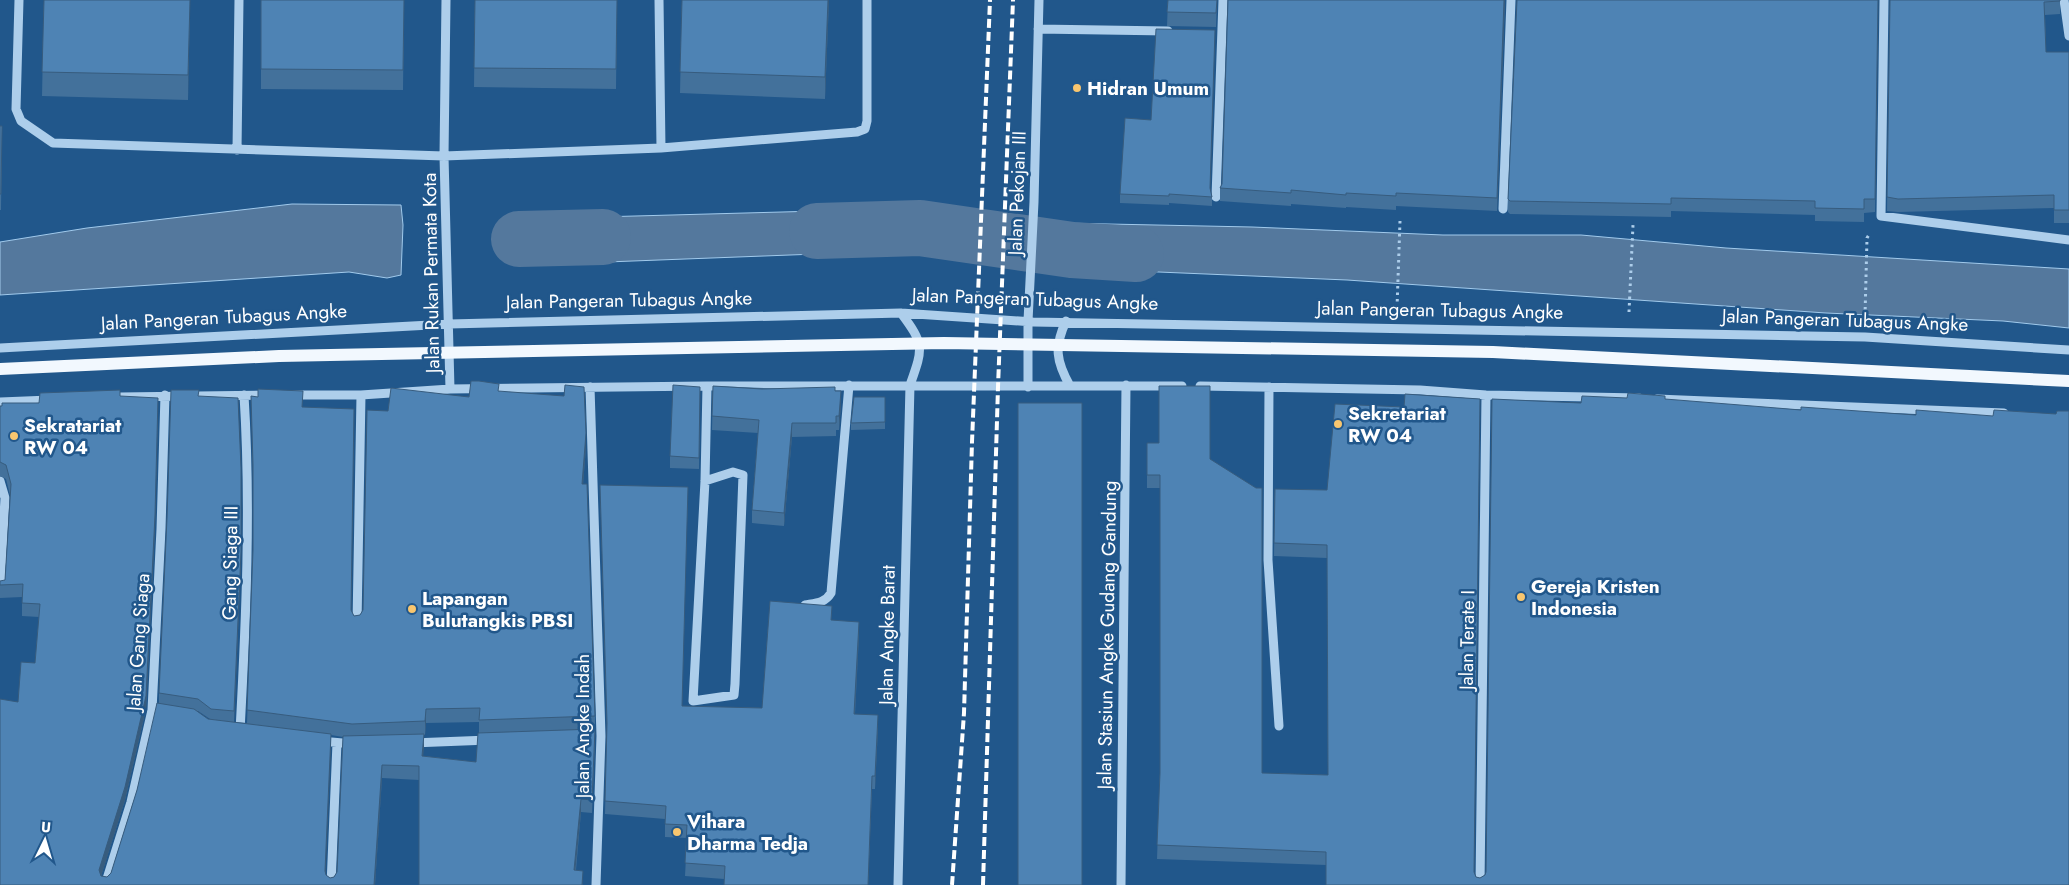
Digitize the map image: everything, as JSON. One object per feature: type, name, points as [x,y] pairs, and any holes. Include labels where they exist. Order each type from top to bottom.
[{"type":"main road","points":[[0,369],[279,356],[944,343],[1493,352],[2069,381]]},
{"type":"street","name":"Jalan Rukan Permata Kota","points":[[19,0],[16,109],[21,121],[53,144],[444,156],[661,148],[857,132],[865,129],[867,121],[868,0]]},
{"type":"street","points":[[237,150],[239,0]]},
{"type":"street","name":"Jalan Rukan Permata Kota","points":[[446,0],[444,156],[447,211],[450,389]]},
{"type":"street","points":[[659,0],[661,148]]},
{"type":"street","name":"Jalan Pekojan III","points":[[1028,387],[1028,321],[1034,202],[1039,0]]},
{"type":"street","points":[[1216,197],[1218,33],[1223,0]]},
{"type":"street","points":[[1503,209],[1511,0]]},
{"type":"street","points":[[1884,0],[1882,216],[2069,240]]},
{"type":"street","points":[[2064,0],[2069,36]]},
{"type":"street","points":[[1038,29],[1177,32]]},
{"type":"street","name":"Jalan Pangeran Tubagus Angke","points":[[0,348],[449,324],[901,313],[1028,321],[1865,337],[2069,350]]},
{"type":"street","name":"Jalan Angke Barat","points":[[898,885],[910,386],[921,354],[917,334],[901,313]]},
{"type":"street","points":[[1066,321],[1059,336],[1058,353],[1061,370],[1070,386]]},
{"type":"street","points":[[805,605],[827,599],[830,593],[849,385]]},
{"type":"street","points":[[106,397],[165,395],[361,395],[450,389],[590,387],[849,385],[1028,387],[1126,385],[1420,390],[1486,395],[1608,397],[2014,414]]},
{"type":"street","name":"Jalan Stasiun Angke Gudang Gandung","points":[[1121,885],[1126,385]]},
{"type":"street","points":[[705,481],[733,472],[743,475],[735,684],[734,694],[727,697],[693,701],[705,481],[707,386]]},
{"type":"street","name":"Jalan Angke Indah","points":[[590,387],[601,736],[596,885]]},
{"type":"street","points":[[1270,388],[1268,560],[1279,726]]},
{"type":"street","name":"Jalan Gang Siaga","points":[[105,885],[156,711],[165,395]]},
{"type":"street","name":"Gang Siaga III","points":[[244,395],[247,442],[248,574],[236,730],[250,732]]},
{"type":"street","points":[[358,624],[361,395]]},
{"type":"street","name":"Jalan Terate I","points":[[1480,885],[1486,395]]},
{"type":"street","points":[[0,402],[58,399]]},
{"type":"street","points":[[0,481],[5,498],[0,590]]},
{"type":"street","points":[[591,736],[601,736]]},
{"type":"street","points":[[310,739],[361,744]]},
{"type":"street","points":[[406,743],[503,740]]},
{"type":"street","points":[[331,885],[337,743]]},
{"type":"path","points":[[1397,302],[1400,221]]},
{"type":"path","points":[[1629,316],[1633,226]]},
{"type":"path","points":[[1864,320],[1867,238]]},
{"type":"water","points":[[292,204],[401,205],[403,225],[401,275],[387,278],[349,272],[0,295],[0,242],[87,228]]},
{"type":"water","points":[[892,209],[895,251],[528,265],[525,219]]},
{"type":"water","points":[[1060,223],[1252,227],[1443,235],[1581,235],[1726,248],[2069,269],[2069,328],[2003,321],[1826,313],[1347,280],[1135,271],[1056,272]]},
{"type":"building","points":[[44,0],[190,0],[188,75],[42,72]]},
{"type":"building","points":[[261,0],[404,0],[403,70],[261,69]]},
{"type":"building","points":[[475,0],[617,0],[616,69],[474,68]]},
{"type":"building","points":[[682,0],[828,0],[825,77],[680,72]]},
{"type":"building","points":[[1168,0],[1217,0],[1216,13],[1167,12]]},
{"type":"building","points":[[1228,0],[1504,0],[1497,198],[1396,193],[1396,196],[1346,193],[1346,195],[1291,190],[1291,193],[1220,188],[1222,184]]},
{"type":"building","points":[[1517,0],[1878,0],[1875,199],[1864,199],[1864,209],[1815,208],[1815,201],[1671,198],[1671,204],[1510,201],[1508,199]]},
{"type":"building","points":[[1890,0],[2060,0],[2044,2],[2046,52],[2069,52],[2069,210],[2054,210],[2054,195],[1898,199],[1887,197]]},
{"type":"building","points":[[1156,29],[1215,30],[1210,188],[1212,197],[1169,194],[1169,196],[1120,194],[1125,118],[1151,120]]},
{"type":"building","points":[[0,126],[2,126],[1,194],[0,194]]},
{"type":"building","points":[[471,381],[499,384],[498,391],[564,396],[565,385],[584,387],[586,433],[582,484],[587,484],[595,716],[479,720],[480,708],[426,709],[425,721],[352,724],[247,710],[253,550],[251,396],[258,397],[258,389],[303,391],[302,407],[354,409],[351,610],[354,616],[360,615],[363,610],[367,410],[388,411],[391,388],[469,397]]},
{"type":"building","points":[[673,385],[700,387],[699,458],[670,456]]},
{"type":"building","points":[[713,386],[762,389],[835,387],[835,391],[841,391],[839,416],[836,416],[836,423],[792,423],[784,513],[752,510],[759,420],[712,416]]},
{"type":"building","points":[[1159,386],[1210,386],[1210,459],[1256,488],[1262,488],[1262,773],[1328,775],[1327,545],[1274,543],[1275,489],[1327,490],[1335,404],[1404,407],[1405,394],[1480,399],[1474,872],[1476,877],[1480,878],[1486,872],[1492,399],[1581,403],[1582,396],[1627,398],[1628,393],[1665,396],[1665,399],[1801,410],[1801,407],[1916,415],[1916,410],[1993,416],[1994,410],[2056,414],[2057,411],[2069,411],[2069,885],[1326,885],[1326,852],[1157,845],[1160,773],[1160,475],[1147,475],[1147,443],[1159,443]]},
{"type":"building","points":[[120,390],[120,396],[158,398],[155,515],[146,696],[125,787],[99,870],[101,876],[107,877],[111,873],[137,790],[157,703],[194,709],[208,719],[331,734],[325,871],[326,875],[330,878],[334,877],[337,872],[343,736],[424,734],[422,756],[476,762],[478,733],[595,729],[592,800],[581,799],[574,870],[583,871],[582,885],[419,885],[419,766],[382,765],[374,885],[0,885],[0,699],[18,702],[21,662],[35,663],[40,604],[22,603],[23,584],[0,585],[0,581],[5,580],[11,484],[6,465],[0,462],[0,406],[2,406],[2,403],[39,403],[40,393]]},
{"type":"building","points":[[171,390],[199,390],[198,396],[238,398],[241,468],[241,552],[234,711],[211,709],[198,699],[159,693]]},
{"type":"building","points":[[854,397],[885,397],[885,422],[851,423]]},
{"type":"building","points":[[1018,403],[1082,403],[1082,885],[1018,885]]},
{"type":"building","points":[[600,485],[688,487],[682,706],[762,708],[770,601],[832,606],[831,620],[859,622],[854,714],[878,715],[875,776],[872,776],[868,885],[724,885],[725,866],[685,863],[687,825],[665,824],[666,806],[605,801],[607,723]]},
{"type":"waterway","points":[[817,231],[920,228],[1072,250],[1136,254]]},
{"type":"waterway","points":[[519,239],[603,237]]},
{"type":"railway","points":[[952,885],[964,713],[972,442],[990,0]]},
{"type":"railway","points":[[983,885],[998,387],[1013,0]]},
{"type":"place","name":"Hidran Umum","points":[[1077,88]]},
{"type":"place","name":"Sekretariat RW 04","points":[[1338,424]]},
{"type":"place","name":"Sekratariat RW 04","points":[[14,436]]},
{"type":"place","name":"Gereja Kristen Indonesia","points":[[1521,597]]},
{"type":"place","name":"Lapangan Bulutangkis PBSI","points":[[412,609]]},
{"type":"place","name":"Vihara Dharma Tedja","points":[[677,832]]}]
